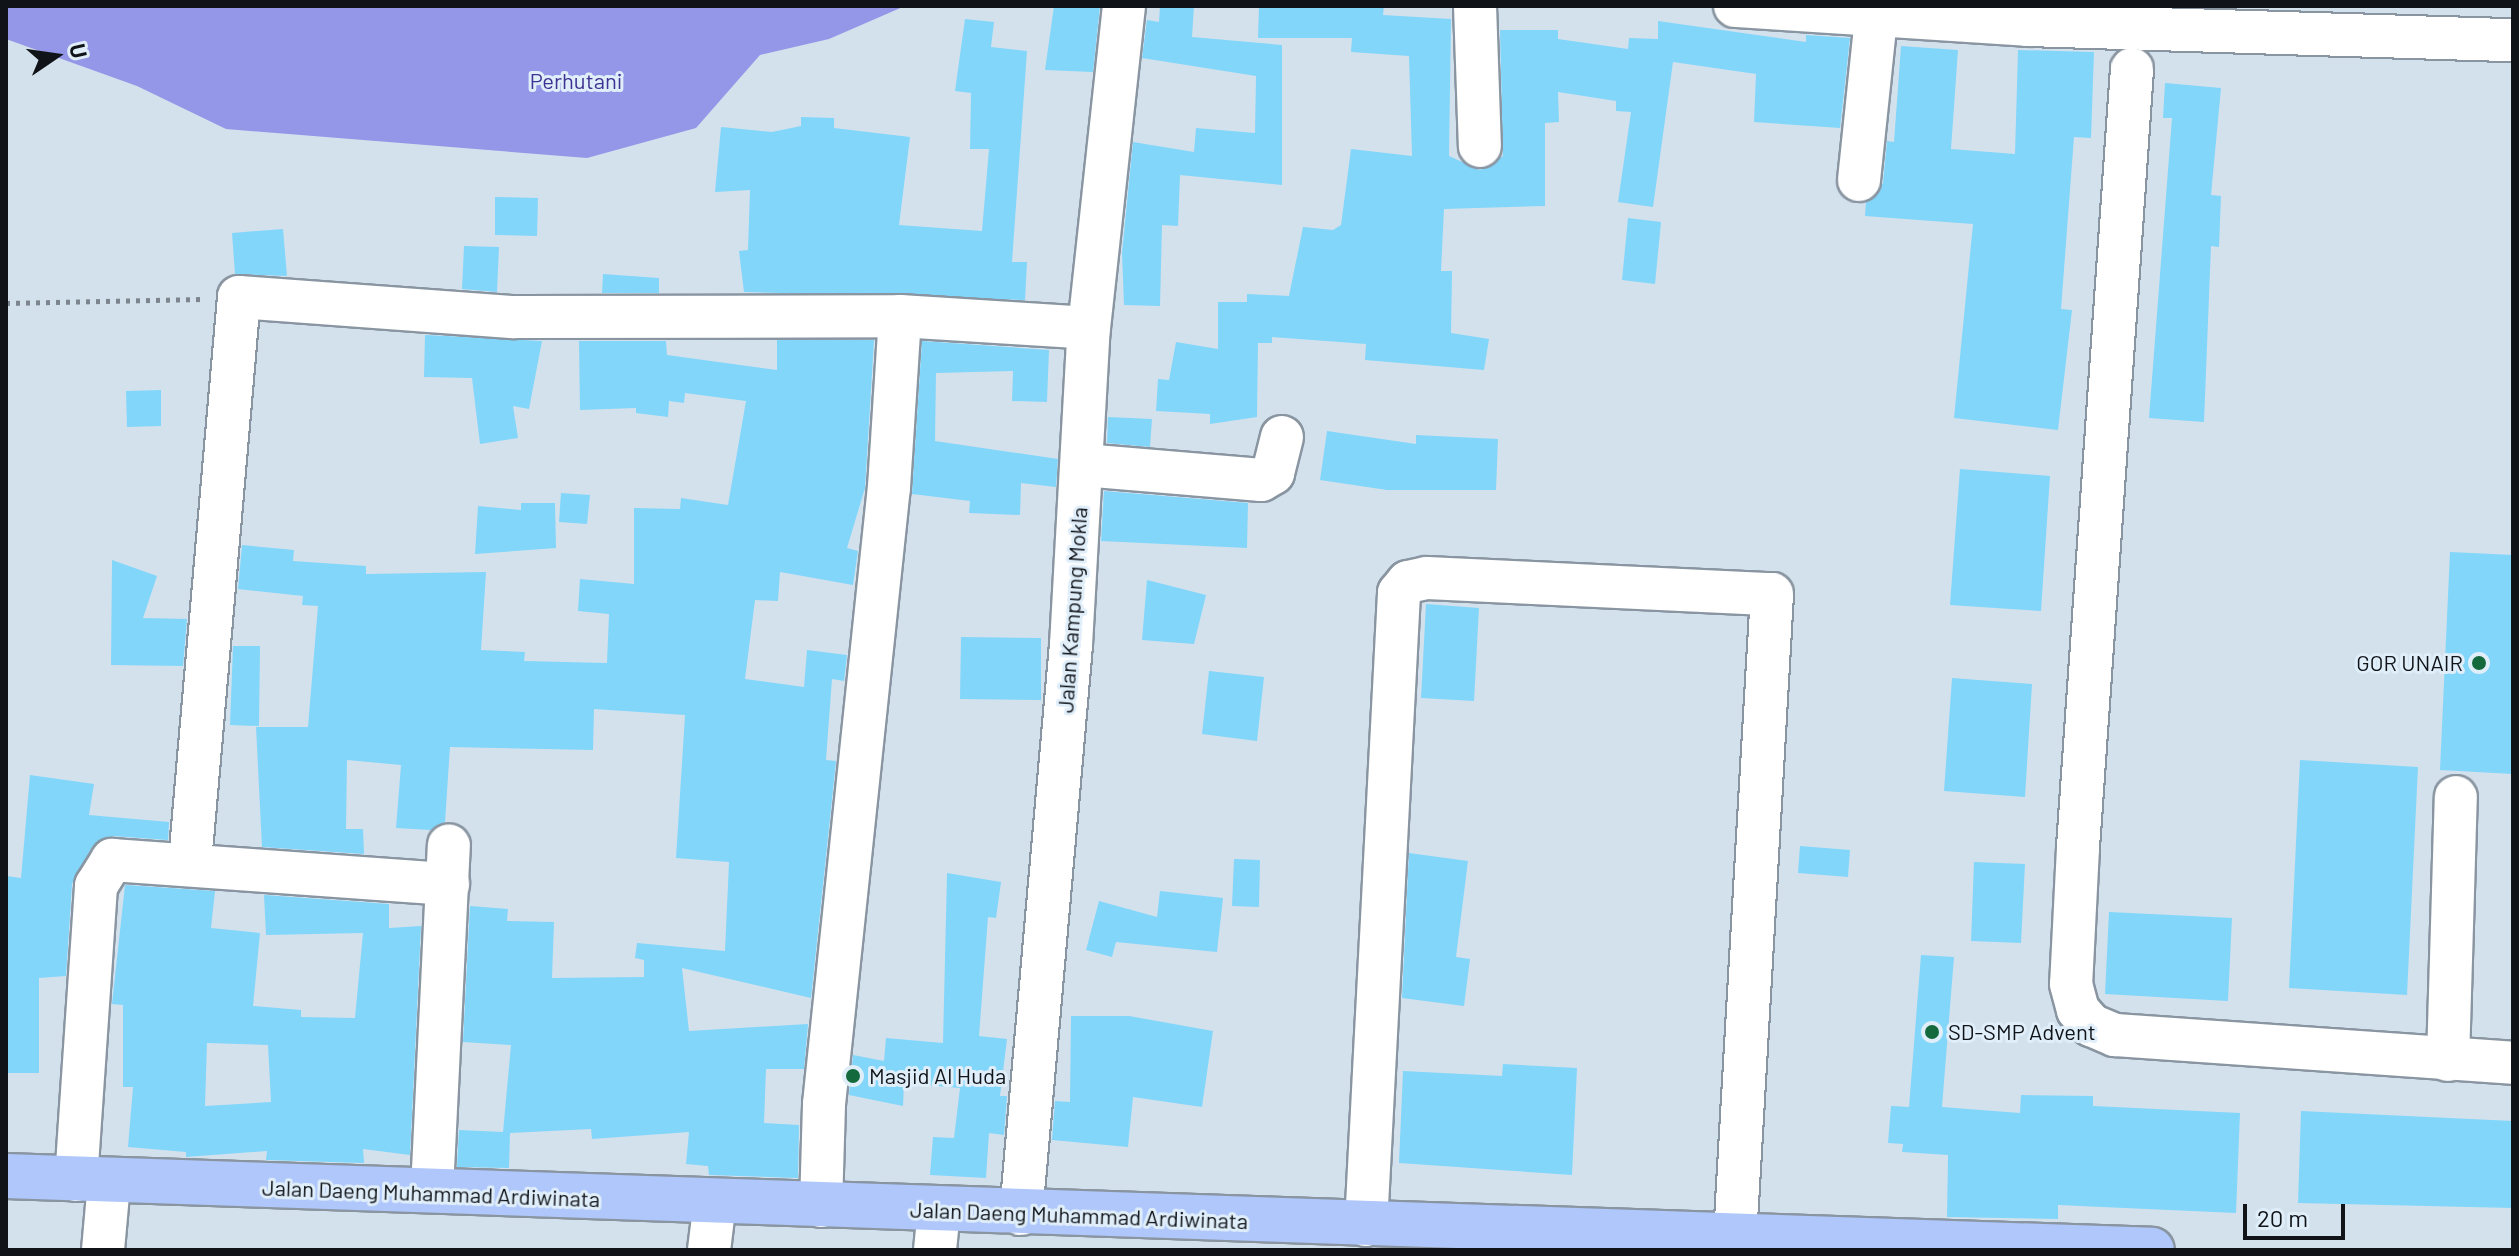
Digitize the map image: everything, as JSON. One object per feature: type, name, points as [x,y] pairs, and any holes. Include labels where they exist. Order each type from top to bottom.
[{"type":"main road","name":"Jalan Daeng Muhammad Ardiwinata","points":[[6,1176],[92,1182],[432,1190],[821,1206],[937,1230],[1021,1214],[2152,1250]]},
{"type":"street","name":"Jalan Kampung Mokla","points":[[1021,1214],[1083,465],[1089,328],[1124,6]]},
{"type":"street","points":[[1475,6],[1480,146]]},
{"type":"street","points":[[1735,6],[1876,17],[2513,40]]},
{"type":"street","points":[[1859,180],[1876,17]]},
{"type":"street","points":[[2132,69],[2078,848],[2071,984],[2078,1010],[2091,1025],[2115,1035],[2513,1063]]},
{"type":"street","points":[[190,862],[239,297],[514,317],[900,316],[1089,328]]},
{"type":"street","points":[[821,1206],[824,1104],[889,487],[900,316]]},
{"type":"street","points":[[1083,465],[1261,480],[1273,473],[1282,437]]},
{"type":"street","points":[[1366,1225],[1399,593],[1408,582],[1427,578],[1772,594],[1735,1238]]},
{"type":"street","points":[[2448,1060],[2456,797]]},
{"type":"street","points":[[103,1250],[92,1182],[101,871],[112,860],[448,865],[432,1190]]},
{"type":"street","points":[[709,1250],[715,1202]]},
{"type":"path","points":[[6,303],[239,297]]},
{"type":"green space","name":"Perhutani","points":[[6,6],[905,6],[829,39],[760,55],[696,128],[587,158],[226,129],[137,86],[6,39]]},
{"type":"building","points":[[1054,6],[1100,6],[1093,72],[1045,70]]},
{"type":"building","points":[[1160,6],[1194,6],[1192,37],[1282,45],[1282,185],[1180,175],[1178,226],[1162,225],[1160,306],[1124,305],[1122,253],[1133,142],[1194,152],[1196,128],[1255,133],[1256,76],[1142,58],[1147,20],[1159,22]]},
{"type":"building","points":[[1259,6],[1384,6],[1383,15],[1451,19],[1449,156],[1480,170],[1503,156],[1500,30],[1558,30],[1558,39],[1628,49],[1629,38],[1658,39],[1658,21],[1806,42],[1806,35],[1850,38],[1840,128],[1754,122],[1756,74],[1673,62],[1653,207],[1618,202],[1631,112],[1616,111],[1616,101],[1558,92],[1559,122],[1545,123],[1545,206],[1444,209],[1441,271],[1452,271],[1451,333],[1489,339],[1484,370],[1365,360],[1366,344],[1272,337],[1272,343],[1258,343],[1257,417],[1210,424],[1210,414],[1156,411],[1158,379],[1169,380],[1176,342],[1218,349],[1218,302],[1247,302],[1247,294],[1289,296],[1303,227],[1333,230],[1341,225],[1351,149],[1412,156],[1409,56],[1351,52],[1352,38],[1258,38]]},
{"type":"building","points":[[965,19],[994,22],[991,47],[1027,51],[1012,262],[1027,262],[1025,300],[744,292],[739,251],[748,250],[750,190],[715,192],[721,127],[772,132],[801,126],[801,117],[834,118],[834,128],[910,137],[899,225],[982,231],[989,149],[970,149],[971,93],[955,91]]},
{"type":"building","points":[[1901,46],[1958,50],[1951,149],[2015,154],[2018,50],[2094,52],[2091,138],[2074,137],[2061,309],[2072,310],[2058,430],[1954,418],[1973,224],[1865,216],[1866,202],[1883,183],[1887,141],[1894,142]]},
{"type":"building","points":[[2165,83],[2221,88],[2211,195],[2221,196],[2219,247],[2211,246],[2204,422],[2149,418],[2172,118],[2163,118]]},
{"type":"building","points":[[495,197],[538,198],[537,236],[495,235]]},
{"type":"building","points":[[1628,218],[1661,222],[1655,284],[1622,280]]},
{"type":"building","points":[[283,229],[287,276],[235,274],[232,233]]},
{"type":"building","points":[[464,246],[499,247],[497,292],[462,289]]},
{"type":"building","points":[[603,274],[659,278],[659,293],[602,293]]},
{"type":"building","points":[[425,335],[542,341],[529,409],[513,406],[518,438],[480,444],[472,378],[424,377]]},
{"type":"building","points":[[777,340],[874,340],[865,488],[847,548],[858,551],[853,585],[780,572],[778,601],[755,600],[745,679],[804,687],[807,650],[847,655],[844,681],[832,679],[826,760],[836,761],[811,998],[682,968],[689,1031],[808,1024],[804,1069],[766,1069],[764,1123],[799,1125],[798,1178],[709,1175],[708,1166],[686,1164],[689,1132],[592,1139],[591,1129],[510,1133],[509,1168],[457,1167],[459,1130],[503,1132],[511,1045],[463,1042],[470,906],[508,909],[507,921],[554,922],[552,978],[644,977],[644,960],[635,958],[637,943],[725,951],[729,862],[676,858],[685,715],[594,709],[593,750],[450,747],[445,822],[431,830],[396,828],[401,765],[347,760],[346,829],[363,829],[364,854],[262,847],[256,727],[308,727],[318,606],[302,605],[303,596],[238,589],[242,545],[294,550],[293,561],[366,566],[366,574],[486,572],[481,650],[525,652],[524,661],[607,663],[609,614],[578,611],[580,579],[634,584],[634,508],[680,509],[681,498],[728,505],[746,401],[685,393],[684,403],[669,401],[668,417],[636,413],[636,408],[580,410],[579,341],[666,341],[667,355],[777,370]]},
{"type":"building","points":[[922,341],[1049,350],[1047,402],[1012,401],[1013,371],[936,373],[935,441],[1058,459],[1056,487],[1021,483],[1020,515],[969,513],[970,501],[912,494]]},
{"type":"building","points":[[161,390],[161,426],[127,427],[126,391]]},
{"type":"building","points":[[1108,417],[1152,419],[1150,447],[1107,443]]},
{"type":"building","points":[[1327,431],[1416,444],[1416,435],[1498,439],[1496,490],[1387,490],[1320,480]]},
{"type":"building","points":[[1960,469],[2050,476],[2041,611],[1950,605]]},
{"type":"building","points":[[1104,491],[1248,503],[1247,548],[1101,541]]},
{"type":"building","points":[[561,493],[590,495],[587,524],[559,522]]},
{"type":"building","points":[[521,503],[555,503],[556,548],[475,554],[478,506],[521,510]]},
{"type":"building","name":"GOR UNAIR","points":[[2450,552],[2513,555],[2513,774],[2440,770]]},
{"type":"building","points":[[112,560],[157,576],[143,618],[187,619],[183,666],[111,665]]},
{"type":"building","points":[[1147,580],[1206,595],[1194,644],[1142,640]]},
{"type":"building","points":[[1426,604],[1479,608],[1474,701],[1421,698]]},
{"type":"building","points":[[961,637],[1041,638],[1041,700],[960,699]]},
{"type":"building","points":[[233,646],[260,646],[259,726],[230,725]]},
{"type":"building","points":[[1209,671],[1264,677],[1257,741],[1202,734]]},
{"type":"building","points":[[1952,678],[2032,684],[2025,797],[1944,791]]},
{"type":"building","points":[[2300,760],[2418,767],[2407,995],[2289,988]]},
{"type":"building","points":[[30,775],[94,784],[89,815],[169,822],[168,840],[113,836],[92,847],[72,884],[66,976],[39,978],[39,1073],[6,1073],[6,876],[21,878]]},
{"type":"building","points":[[1800,846],[1850,850],[1848,877],[1798,873]]},
{"type":"building","points":[[1409,853],[1468,861],[1456,957],[1470,959],[1464,1006],[1402,998]]},
{"type":"building","points":[[1234,859],[1260,860],[1259,907],[1232,906]]},
{"type":"building","points":[[1974,862],[2025,864],[2021,943],[1971,941]]},
{"type":"building","points":[[947,873],[1001,882],[996,918],[988,917],[979,1036],[1007,1039],[1000,1096],[1007,1096],[1004,1135],[989,1133],[986,1178],[930,1175],[933,1137],[954,1138],[960,1088],[904,1083],[903,1106],[849,1095],[853,1055],[884,1061],[886,1038],[943,1043]]},
{"type":"building","points":[[125,885],[215,891],[211,928],[260,933],[253,1006],[301,1010],[301,1017],[355,1018],[363,933],[266,935],[264,895],[389,904],[389,928],[421,926],[410,1155],[363,1149],[364,1163],[266,1160],[267,1151],[186,1157],[186,1152],[128,1147],[133,1087],[123,1087],[123,1005],[112,1004]],"holes":[[[207,1043],[268,1045],[271,1102],[205,1106]]]},
{"type":"building","points":[[1160,891],[1223,898],[1217,952],[1116,942],[1112,957],[1086,950],[1099,901],[1157,917]]},
{"type":"building","points":[[2109,912],[2232,918],[2228,1001],[2105,994]]},
{"type":"building","points":[[1921,955],[1954,957],[1942,1107],[2020,1113],[2021,1095],[2093,1096],[2093,1106],[2240,1113],[2236,1213],[2058,1205],[2058,1219],[1947,1217],[1948,1155],[1902,1152],[1903,1144],[1888,1143],[1891,1106],[1909,1107]]},
{"type":"building","points":[[1071,1016],[1129,1016],[1213,1031],[1202,1107],[1133,1097],[1128,1147],[1052,1140],[1055,1101],[1070,1102]]},
{"type":"building","points":[[1503,1064],[1577,1068],[1572,1175],[1399,1163],[1403,1071],[1502,1076]]},
{"type":"building","points":[[2301,1111],[2513,1121],[2513,1208],[2298,1203]]},
{"type":"place","name":"GOR UNAIR","points":[[2479,663]]},
{"type":"place","name":"SD-SMP Advent","points":[[1932,1032]]},
{"type":"place","name":"Masjid Al Huda","points":[[853,1076]]}]
